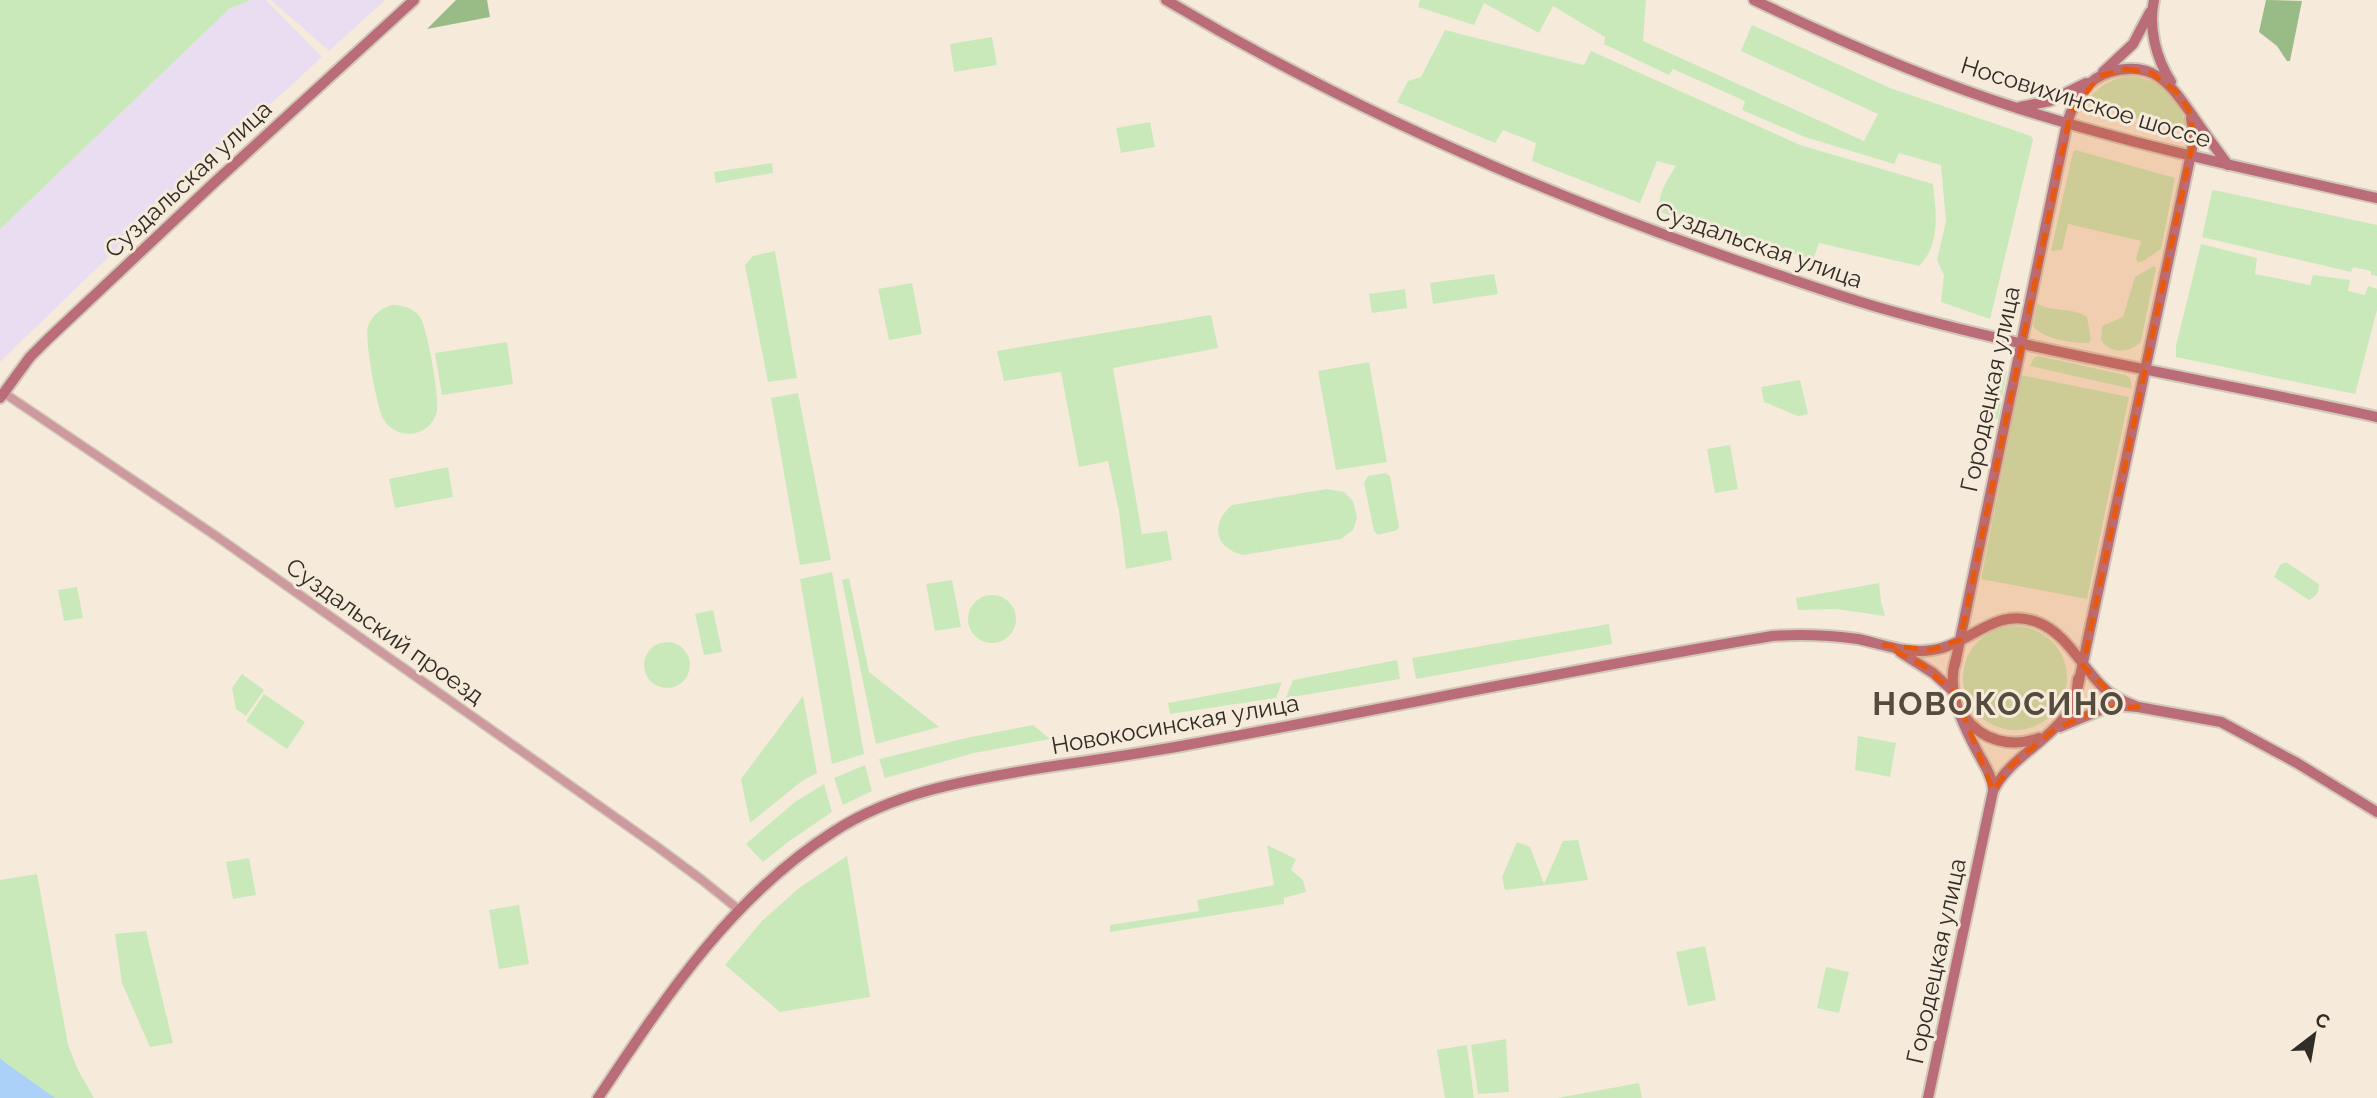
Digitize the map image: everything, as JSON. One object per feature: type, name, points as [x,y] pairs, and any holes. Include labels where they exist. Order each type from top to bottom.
[{"type":"street","name":"Суздальская улица","points":[[2,396],[30,357],[47,340],[414,0]]},
{"type":"street","name":"Суздальская улица","points":[[1166,0],[1345,99],[1444,146],[1539,187],[1656,232],[1844,297],[2021,342],[2377,417]]},
{"type":"street","name":"Носовихинское шоссе","points":[[1754,0],[1887,59],[2017,108],[2190,156],[2377,198]]},
{"type":"street","points":[[2096,78],[2133,44],[2154,3]]},
{"type":"street","points":[[2154,3],[2152,21],[2160,62],[2190,112],[2228,165]]},
{"type":"street","points":[[2017,108],[2048,101],[2116,70],[2140,70],[2163,79],[2178,93]]},
{"type":"street","name":"Городецкая улица","points":[[1955,664],[2067,123],[2074,103],[2096,78]]},
{"type":"street","points":[[1993,791],[2004,774],[2051,732],[2072,707],[2083,666],[2194,137],[2190,112]]},
{"type":"street","name":"Суздальский проезд","points":[[2,396],[216,536],[656,846],[738,909]]},
{"type":"street","points":[[1993,791],[1992,782],[1969,737],[1952,685],[1955,664],[1969,638],[1984,626],[2004,619],[2027,619],[2050,628],[2115,697],[2138,707]]},
{"type":"street","name":"Новокосинская улица","points":[[598,1098],[689,968],[738,909],[795,859],[852,821],[897,799],[957,784],[1272,730],[1772,636],[1826,636],[1910,651],[1951,645],[1984,626]]},
{"type":"street","points":[[1884,645],[1922,665],[1955,693]]},
{"type":"street","points":[[2067,645],[2076,666],[2078,686]]},
{"type":"street","points":[[1958,705],[1969,723],[1977,730],[1999,741],[2021,743],[2113,705],[2221,722],[2297,762],[2377,812]]},
{"type":"street","name":"Городецкая улица","points":[[1928,1098],[1993,791]]},
{"type":"highlighted area","points":[[2126,69],[2152,73],[2178,93],[2190,112],[2194,137],[2083,666],[2115,697],[2138,707],[2103,708],[2054,730],[2012,765],[1993,791],[1955,693],[1922,665],[1884,645],[1931,650],[1960,640],[2070,114],[2099,76]]},
{"type":"shaded area","points":[[251,0],[266,0],[322,57],[186,182],[0,362],[0,229],[229,9]]},
{"type":"shaded area","points":[[271,0],[385,0],[329,51]]},
{"type":"green space","points":[[0,0],[251,0],[229,9],[0,229]]},
{"type":"green space","points":[[456,0],[487,0],[490,17],[427,29]]},
{"type":"green space","points":[[1420,0],[1646,0],[1643,41],[1864,141],[1878,114],[1741,51],[1752,25],[1890,88],[2031,136],[2033,140],[1990,319],[1941,302],[1944,275],[1937,260],[1946,221],[1941,165],[1899,153],[1894,164],[1805,137],[1742,110],[1745,101],[1673,69],[1669,75],[1604,44],[1605,37],[1553,6],[1539,33],[1484,3],[1474,25],[1418,7]]},
{"type":"green space","points":[[2266,0],[2302,1],[2290,61],[2259,32]]},
{"type":"green space","points":[[1445,30],[1584,65],[1591,51],[1800,145],[1933,184],[1935,228],[1931,248],[1919,266],[1819,243],[1813,260],[1660,212],[1661,194],[1676,166],[1657,161],[1640,203],[1532,161],[1536,143],[1503,130],[1495,143],[1397,102],[1408,81],[1421,77]]},
{"type":"green space","points":[[992,37],[997,65],[954,72],[950,44]]},
{"type":"green space","points":[[2128,76],[2150,81],[2168,93],[2181,111],[2187,133],[2085,103],[2104,85]]},
{"type":"green space","points":[[1150,122],[1155,147],[1121,153],[1116,128]]},
{"type":"green space","points":[[2076,150],[2175,178],[2161,249],[2138,262],[2136,259],[2141,241],[2068,224],[2062,250],[2051,251],[2073,152]]},
{"type":"green space","points":[[772,163],[773,173],[716,183],[714,172]]},
{"type":"green space","points":[[2214,190],[2377,225],[2377,276],[2371,275],[2371,271],[2353,267],[2351,272],[2202,237]]},
{"type":"green space","points":[[2201,244],[2257,258],[2255,274],[2310,285],[2313,275],[2350,280],[2348,291],[2365,295],[2368,286],[2377,289],[2377,310],[2355,394],[2176,357],[2176,346]]},
{"type":"green space","points":[[775,251],[797,378],[768,382],[745,265],[753,256]]},
{"type":"green space","points":[[2154,266],[2156,268],[2141,341],[2126,350],[2109,348],[2101,340],[2102,326],[2123,317],[2135,277]]},
{"type":"green space","points":[[1494,274],[1498,294],[1433,304],[1430,283]]},
{"type":"green space","points":[[912,283],[922,334],[889,340],[878,289]]},
{"type":"green space","points":[[1405,289],[1407,308],[1372,313],[1369,294]]},
{"type":"green space","points":[[2037,303],[2087,317],[2091,339],[2089,343],[2059,340],[2038,331],[2033,326]]},
{"type":"green space","points":[[391,305],[407,307],[420,317],[432,363],[437,411],[430,425],[416,433],[398,432],[387,424],[381,414],[375,389],[369,358],[368,326],[377,313]]},
{"type":"green space","points":[[1211,315],[1218,348],[1113,368],[1142,534],[1167,531],[1172,560],[1126,569],[1119,511],[1108,461],[1079,467],[1061,372],[1004,381],[997,351]]},
{"type":"green space","points":[[507,342],[513,384],[442,395],[435,353]]},
{"type":"green space","points":[[2039,356],[2125,375],[2130,378],[2132,389],[2030,366],[2034,358]]},
{"type":"green space","points":[[1369,362],[1387,462],[1336,470],[1318,371]]},
{"type":"green space","points":[[1996,368],[2007,371],[1998,419],[1989,422],[1989,388]]},
{"type":"green space","points":[[2021,375],[2129,397],[2087,599],[1981,579]]},
{"type":"green space","points":[[1800,380],[1808,414],[1798,416],[1764,402],[1761,387]]},
{"type":"green space","points":[[798,393],[831,560],[800,565],[771,398]]},
{"type":"green space","points":[[1730,445],[1738,489],[1715,493],[1707,449]]},
{"type":"green space","points":[[448,467],[453,497],[395,508],[389,479]]},
{"type":"green space","points":[[1385,473],[1390,476],[1399,527],[1378,535],[1374,531],[1364,483],[1368,476]]},
{"type":"green space","points":[[1327,489],[1344,492],[1353,501],[1357,518],[1353,530],[1341,539],[1243,555],[1233,552],[1221,541],[1218,534],[1220,520],[1232,505]]},
{"type":"green space","points":[[2286,562],[2319,584],[2314,597],[2309,600],[2274,577],[2280,565]]},
{"type":"green space","points":[[832,572],[864,754],[832,764],[800,579]]},
{"type":"green space","points":[[849,578],[869,672],[939,727],[876,744],[842,580]]},
{"type":"green space","points":[[952,580],[961,627],[935,631],[926,584]]},
{"type":"green space","points":[[1879,583],[1885,616],[1836,609],[1798,610],[1796,598]]},
{"type":"green space","points":[[77,587],[83,618],[64,621],[58,590]]},
{"type":"green space","points":[[992,595],[1009,602],[1016,619],[1009,636],[992,643],[975,636],[968,619],[975,602]]},
{"type":"green space","points":[[713,610],[722,652],[704,655],[695,614]]},
{"type":"green space","points":[[1609,624],[1612,644],[1416,679],[1412,658]]},
{"type":"green space","points":[[2015,626],[2035,630],[2052,641],[2063,658],[2067,678],[2063,698],[2052,715],[2035,726],[2015,730],[1995,726],[1978,715],[1967,698],[1963,678],[1967,658],[1978,641],[1995,630]]},
{"type":"green space","points":[[667,642],[684,648],[690,665],[684,682],[667,688],[650,682],[644,665],[650,648]]},
{"type":"green space","points":[[1397,660],[1400,679],[1286,698],[1293,680]]},
{"type":"green space","points":[[242,674],[264,690],[246,716],[236,709],[232,688]]},
{"type":"green space","points":[[1282,682],[1276,698],[1170,714],[1168,703]]},
{"type":"green space","points":[[264,694],[305,722],[287,749],[246,721]]},
{"type":"green space","points":[[803,696],[817,773],[802,781],[750,823],[741,779]]},
{"type":"green space","points":[[1033,725],[1050,739],[974,753],[885,778],[879,759],[966,738]]},
{"type":"green space","points":[[1858,736],[1896,743],[1890,777],[1855,770]]},
{"type":"green space","points":[[865,765],[872,791],[843,805],[834,778]]},
{"type":"green space","points":[[824,784],[832,812],[763,862],[746,844],[795,802]]},
{"type":"green space","points":[[1578,840],[1588,880],[1505,890],[1502,877],[1517,842],[1530,847],[1544,884],[1563,841]]},
{"type":"green space","points":[[1267,845],[1296,859],[1291,870],[1303,880],[1306,892],[1284,898],[1284,904],[1110,932],[1110,925],[1199,911],[1197,900],[1274,885]]},
{"type":"green space","points":[[847,856],[870,997],[780,1012],[725,965],[762,921],[799,888]]},
{"type":"green space","points":[[249,858],[256,895],[233,899],[226,862]]},
{"type":"green space","points":[[37,874],[68,1045],[94,1098],[0,1098],[0,880]]},
{"type":"green space","points":[[519,905],[529,964],[499,969],[489,910]]},
{"type":"green space","points":[[146,931],[173,1043],[150,1047],[122,983],[115,934]]},
{"type":"green space","points":[[1705,946],[1716,1000],[1688,1006],[1676,952]]},
{"type":"green space","points":[[1826,967],[1849,972],[1839,1013],[1817,1008]]},
{"type":"green space","points":[[1506,1039],[1509,1092],[1478,1094],[1471,1045]]},
{"type":"green space","points":[[1467,1045],[1474,1098],[1445,1098],[1437,1050]]},
{"type":"green space","points":[[1639,1083],[1642,1098],[1557,1098]]},
{"type":"water","points":[[0,1058],[3,1061],[55,1098],[0,1098]]},
{"type":"district","name":"НОВОКОСИНО","points":[[1999,703]]}]
